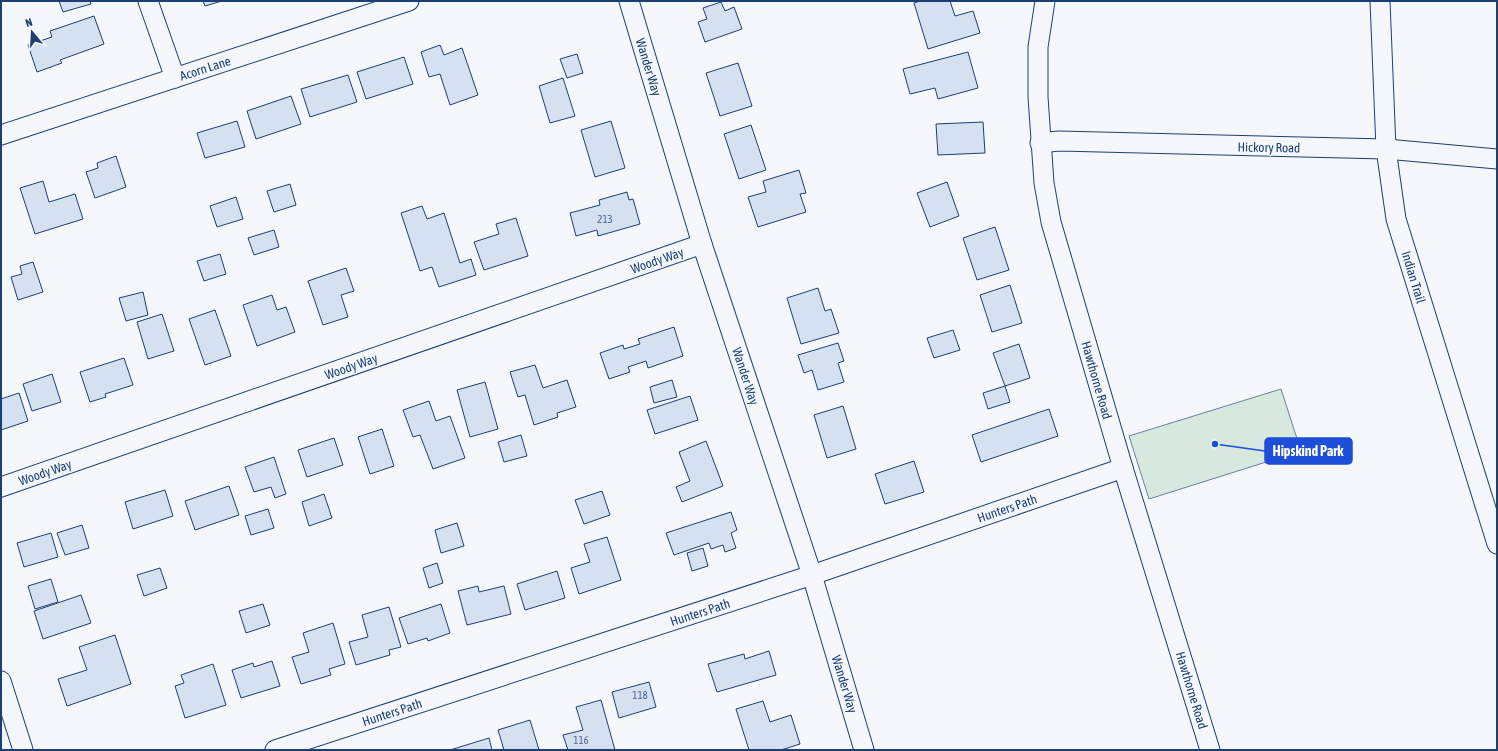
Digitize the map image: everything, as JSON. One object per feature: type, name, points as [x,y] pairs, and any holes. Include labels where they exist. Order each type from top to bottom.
[{"type":"street","points":[[148,1],[175,78]]},
{"type":"street","name":"Acorn Lane","points":[[1,135],[409,1]]},
{"type":"street","name":"Wander Way","points":[[629,1],[702,244],[812,576],[864,750]]},
{"type":"street","name":"Hawthorne Road","points":[[1045,1],[1038,47],[1038,97],[1040,143],[1044,183],[1051,222],[1123,468],[1210,750]]},
{"type":"street","name":"Indian Trail","points":[[1380,1],[1386,149],[1396,219],[1497,544]]},
{"type":"street","name":"Hickory Road","points":[[1040,143],[1059,141],[1386,149],[1497,159]]},
{"type":"street","name":"Woody Way","points":[[1,487],[702,244]]},
{"type":"street","name":"Hunters Path","points":[[275,750],[812,576],[1123,468]]},
{"type":"street","points":[[1,681],[23,750]]},
{"type":"shaded area","points":[[1281,389],[1301,451],[1149,499],[1129,436]]},
{"type":"building","points":[[59,1],[90,1],[91,4],[63,12]]},
{"type":"building","points":[[203,1],[222,1],[205,6]]},
{"type":"building","points":[[920,1],[950,1],[955,16],[973,11],[980,33],[928,49],[914,3]]},
{"type":"building","points":[[721,2],[725,11],[734,7],[742,29],[705,42],[698,22],[707,19],[703,8]]},
{"type":"building","points":[[94,16],[104,44],[60,60],[62,63],[37,72],[28,45],[52,37],[50,31]]},
{"type":"building","points":[[440,45],[444,55],[462,48],[478,95],[450,105],[440,74],[429,77],[421,52]]},
{"type":"building","points":[[968,52],[978,88],[938,99],[935,88],[910,94],[903,69]]},
{"type":"building","points":[[577,54],[583,73],[567,78],[560,59]]},
{"type":"building","points":[[404,57],[413,84],[366,99],[357,72]]},
{"type":"building","points":[[738,63],[752,106],[720,116],[706,73]]},
{"type":"building","points":[[348,75],[357,102],[310,117],[301,89]]},
{"type":"building","points":[[563,78],[575,116],[550,123],[539,86]]},
{"type":"building","points":[[291,96],[301,124],[256,139],[247,111]]},
{"type":"building","points":[[237,121],[245,147],[205,158],[197,133]]},
{"type":"building","points":[[611,121],[625,168],[595,177],[581,130]]},
{"type":"building","points":[[983,122],[985,153],[938,155],[936,124]]},
{"type":"building","points":[[751,125],[766,170],[739,179],[724,134]]},
{"type":"building","points":[[116,156],[126,187],[95,198],[86,172],[98,168],[97,163]]},
{"type":"building","points":[[799,170],[806,193],[800,194],[806,212],[758,227],[748,197],[766,192],[763,181]]},
{"type":"building","points":[[43,181],[49,202],[75,194],[83,219],[35,234],[20,188]]},
{"type":"building","points":[[947,182],[959,216],[930,227],[917,193]]},
{"type":"building","points":[[290,184],[296,205],[274,212],[267,191]]},
{"type":"building","points":[[627,192],[629,200],[633,199],[640,224],[598,236],[597,230],[576,236],[570,213],[600,205],[599,200]]},
{"type":"building","points":[[236,197],[243,219],[217,227],[210,206]]},
{"type":"building","points":[[422,206],[427,219],[444,213],[460,263],[471,259],[476,275],[439,287],[432,267],[420,271],[401,213]]},
{"type":"building","points":[[516,218],[528,256],[484,270],[474,242],[499,234],[496,224]]},
{"type":"building","points":[[995,227],[1009,270],[977,280],[963,238]]},
{"type":"building","points":[[274,230],[279,247],[254,255],[248,238]]},
{"type":"building","points":[[220,254],[226,274],[204,281],[197,261]]},
{"type":"building","points":[[33,262],[43,292],[18,300],[11,277],[22,274],[20,266]]},
{"type":"building","points":[[346,268],[354,291],[341,295],[348,317],[323,325],[308,281]]},
{"type":"building","points":[[1010,285],[1022,323],[992,332],[980,295]]},
{"type":"building","points":[[818,288],[825,311],[831,309],[839,333],[801,344],[787,298]]},
{"type":"building","points":[[143,292],[148,315],[126,321],[119,298]]},
{"type":"building","points":[[272,295],[277,310],[286,307],[295,332],[257,346],[243,305]]},
{"type":"building","points":[[215,310],[231,356],[205,365],[189,319]]},
{"type":"building","points":[[162,314],[174,351],[148,359],[137,322]]},
{"type":"building","points":[[674,327],[683,356],[648,368],[646,361],[628,367],[630,372],[609,379],[600,353],[623,345],[624,349],[640,344],[638,339]]},
{"type":"building","points":[[953,330],[960,350],[934,358],[927,338]]},
{"type":"building","points":[[838,343],[844,361],[838,363],[844,382],[818,390],[812,370],[804,373],[798,355]]},
{"type":"building","points":[[1019,344],[1030,378],[1005,386],[993,353]]},
{"type":"building","points":[[124,358],[133,385],[105,394],[106,397],[90,402],[80,372]]},
{"type":"building","points":[[535,365],[543,388],[567,380],[576,407],[557,413],[558,417],[534,425],[525,395],[518,397],[510,372]]},
{"type":"building","points":[[52,374],[61,402],[32,411],[23,384]]},
{"type":"building","points":[[672,380],[677,397],[654,403],[650,387]]},
{"type":"building","points":[[485,382],[498,429],[470,437],[457,390]]},
{"type":"building","points":[[1005,386],[1010,402],[988,409],[983,393]]},
{"type":"building","points":[[19,393],[28,421],[1,430],[1,399]]},
{"type":"building","points":[[690,396],[698,420],[655,434],[647,410]]},
{"type":"building","points":[[429,401],[436,421],[450,416],[465,458],[433,469],[420,435],[413,437],[403,410]]},
{"type":"building","points":[[843,406],[856,449],[827,458],[814,415]]},
{"type":"building","points":[[1049,409],[1058,436],[981,462],[972,435]]},
{"type":"building","points":[[382,429],[394,466],[370,474],[358,437]]},
{"type":"building","points":[[521,435],[527,456],[504,462],[498,442]]},
{"type":"building","points":[[334,438],[343,465],[307,477],[298,450]]},
{"type":"building","points":[[706,441],[723,486],[682,502],[676,487],[690,481],[679,452]]},
{"type":"building","points":[[274,457],[286,494],[275,498],[271,487],[254,492],[245,467]]},
{"type":"building","points":[[914,461],[924,492],[885,504],[875,474]]},
{"type":"building","points":[[229,486],[239,515],[195,530],[185,501]]},
{"type":"building","points":[[165,490],[173,516],[133,529],[125,502]]},
{"type":"building","points":[[602,491],[610,515],[584,524],[575,500]]},
{"type":"building","points":[[324,494],[332,518],[309,526],[302,502]]},
{"type":"building","points":[[268,509],[274,528],[251,535],[245,516]]},
{"type":"building","points":[[731,512],[737,530],[731,533],[736,548],[725,552],[723,545],[711,549],[709,543],[674,555],[666,533]]},
{"type":"building","points":[[457,523],[464,546],[441,553],[435,530]]},
{"type":"building","points":[[82,525],[89,548],[65,555],[57,533]]},
{"type":"building","points":[[51,533],[58,557],[24,567],[17,543]]},
{"type":"building","points":[[607,537],[621,580],[579,594],[571,568],[590,562],[584,544]]},
{"type":"building","points":[[703,548],[708,566],[692,571],[687,553]]},
{"type":"building","points":[[437,563],[443,583],[429,588],[423,568]]},
{"type":"building","points":[[160,568],[167,588],[144,596],[137,575]]},
{"type":"building","points":[[557,571],[565,598],[525,610],[517,584]]},
{"type":"building","points":[[51,579],[58,602],[35,609],[28,586]]},
{"type":"building","points":[[478,586],[479,592],[504,586],[511,614],[467,625],[458,591]]},
{"type":"building","points":[[81,595],[91,623],[43,639],[34,611]]},
{"type":"building","points":[[263,604],[270,625],[246,633],[239,611]]},
{"type":"building","points":[[441,604],[450,633],[428,641],[427,638],[408,644],[399,618]]},
{"type":"building","points":[[389,607],[401,647],[389,650],[390,655],[356,665],[349,642],[368,637],[362,615]]},
{"type":"building","points":[[333,623],[345,664],[329,669],[331,675],[301,684],[292,657],[309,652],[303,633]]},
{"type":"building","points":[[115,635],[131,684],[67,706],[58,679],[87,670],[79,647]]},
{"type":"building","points":[[769,651],[776,675],[717,692],[708,664],[744,654],[745,659]]},
{"type":"building","points":[[272,661],[280,686],[241,698],[232,670],[253,663],[254,667]]},
{"type":"building","points":[[213,664],[226,705],[185,718],[175,686],[184,683],[181,675]]},
{"type":"building","points":[[649,682],[656,707],[619,718],[612,692]]},
{"type":"building","points":[[601,700],[615,750],[568,750],[563,735],[583,730],[576,707]]},
{"type":"building","points":[[763,701],[770,722],[791,715],[800,744],[781,750],[749,750],[736,709]]},
{"type":"building","points":[[530,720],[539,750],[504,750],[498,730]]},
{"type":"building","points":[[489,738],[492,750],[450,750]]},
{"type":"place","name":"Hipskind Park","points":[[1215,444]]}]
